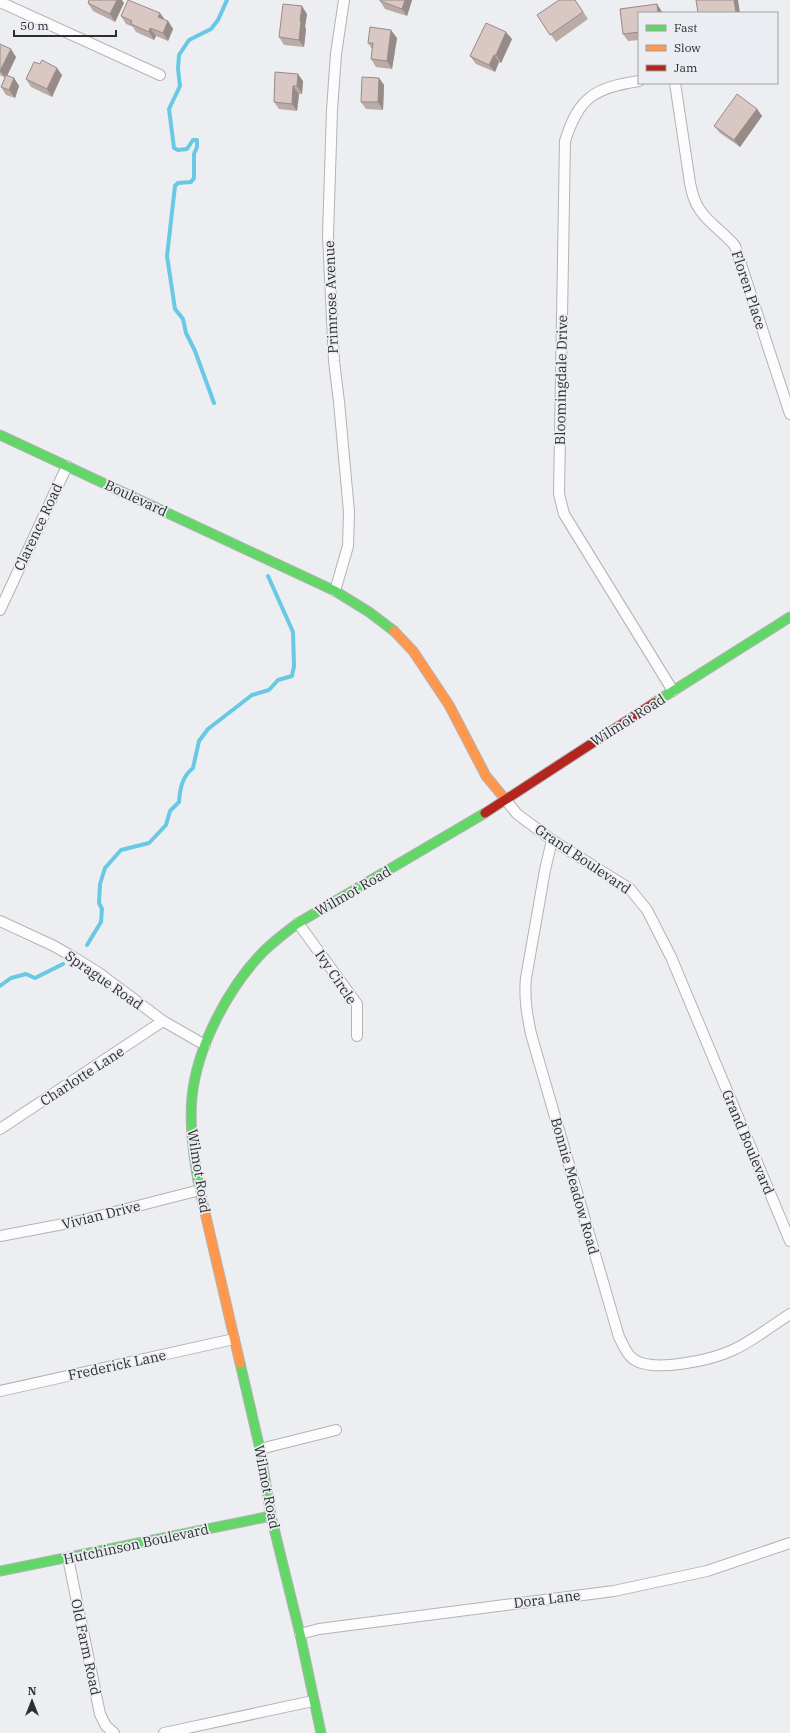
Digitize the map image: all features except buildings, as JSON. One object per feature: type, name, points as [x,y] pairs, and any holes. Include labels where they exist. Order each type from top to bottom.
[{"type":"street","name":"Primrose Avenue","points":[[335,591],[348,546],[349,512],[334,361],[328,235],[336,54],[344,0]]},
{"type":"street","points":[[0,2],[160,75]]},
{"type":"street","name":"Bloomingdale Drive","points":[[638,82],[617,85],[590,96],[581,105],[573,118],[565,142],[559,494],[564,514],[673,691]]},
{"type":"street","name":"Floren Place","points":[[675,84],[690,183],[694,198],[705,217],[729,238],[735,246],[790,414]]},
{"type":"street","name":"Boulevard","points":[[0,435],[271,561]]},
{"type":"street","name":"Clarence Road","points":[[0,610],[67,466]]},
{"type":"street","name":"Grand Boulevard","points":[[271,561],[335,591],[395,632],[413,651],[449,705],[486,776],[516,814],[552,840],[630,889],[648,910],[671,957],[790,1241]]},
{"type":"street","name":"Wilmot Road","points":[[321,1733],[300,1634],[271,1516],[260,1450],[195,1163],[191,1111],[195,1078],[205,1045],[227,1001],[247,970],[279,937],[298,923],[484,814],[673,691],[789,619]]},
{"type":"street","name":"Bonnie Meadow Road","points":[[552,840],[544,870],[526,978],[526,1008],[534,1041],[619,1337],[627,1353],[638,1362],[655,1366],[706,1359],[733,1350],[790,1314]]},
{"type":"street","name":"Sprague Road","points":[[0,921],[54,946],[75,958],[99,973],[163,1021],[205,1045]]},
{"type":"street","name":"Ivy Circle","points":[[298,923],[357,1004],[357,1036]]},
{"type":"street","name":"Charlotte Lane","points":[[0,1129],[163,1021]]},
{"type":"street","name":"Vivian Drive","points":[[0,1236],[73,1222],[200,1190]]},
{"type":"street","name":"Frederick Lane","points":[[0,1391],[234,1339]]},
{"type":"street","points":[[260,1450],[336,1430]]},
{"type":"street","name":"Hutchinson Boulevard","points":[[0,1571],[271,1516]]},
{"type":"street","name":"Dora Lane","points":[[300,1634],[319,1629],[614,1590],[707,1571],[790,1543]]},
{"type":"street","name":"Old Farm Road","points":[[68,1558],[100,1714],[106,1726],[114,1733]]},
{"type":"street","points":[[164,1733],[313,1701]]},
{"type":"waterway","points":[[214,403],[195,351],[186,333],[183,319],[175,309],[167,256],[175,186],[178,183],[191,182],[194,178],[194,154],[197,147],[197,140],[193,140],[187,149],[178,150],[174,148],[169,109],[180,86],[178,69],[179,55],[189,40],[211,29],[218,20],[227,0]]},
{"type":"waterway","points":[[87,945],[101,922],[102,909],[99,903],[100,884],[105,868],[121,850],[149,843],[166,825],[170,811],[179,802],[181,787],[184,779],[193,768],[199,741],[208,729],[252,695],[269,690],[278,680],[292,676],[294,666],[293,632],[268,576]]},
{"type":"waterway","points":[[0,986],[11,978],[26,974],[35,978],[63,964]]},
{"type":"traffic: fast","points":[[0,435],[335,591],[369,612],[394,631]]},
{"type":"traffic: fast","points":[[654,703],[790,617]]},
{"type":"traffic: fast","points":[[200,1191],[194,1156],[192,1132],[191,1109],[195,1078],[200,1058],[216,1019],[226,1001],[250,967],[271,944],[298,923],[485,813]]},
{"type":"traffic: fast","points":[[240,1363],[260,1449],[271,1516],[300,1634],[321,1733]]},
{"type":"traffic: fast","points":[[0,1571],[271,1516]]},
{"type":"traffic: slow","points":[[394,631],[413,651],[449,705],[486,776],[505,799]]},
{"type":"traffic: slow","points":[[200,1191],[240,1363]]},
{"type":"traffic: jam","points":[[485,813],[654,703]]}]
